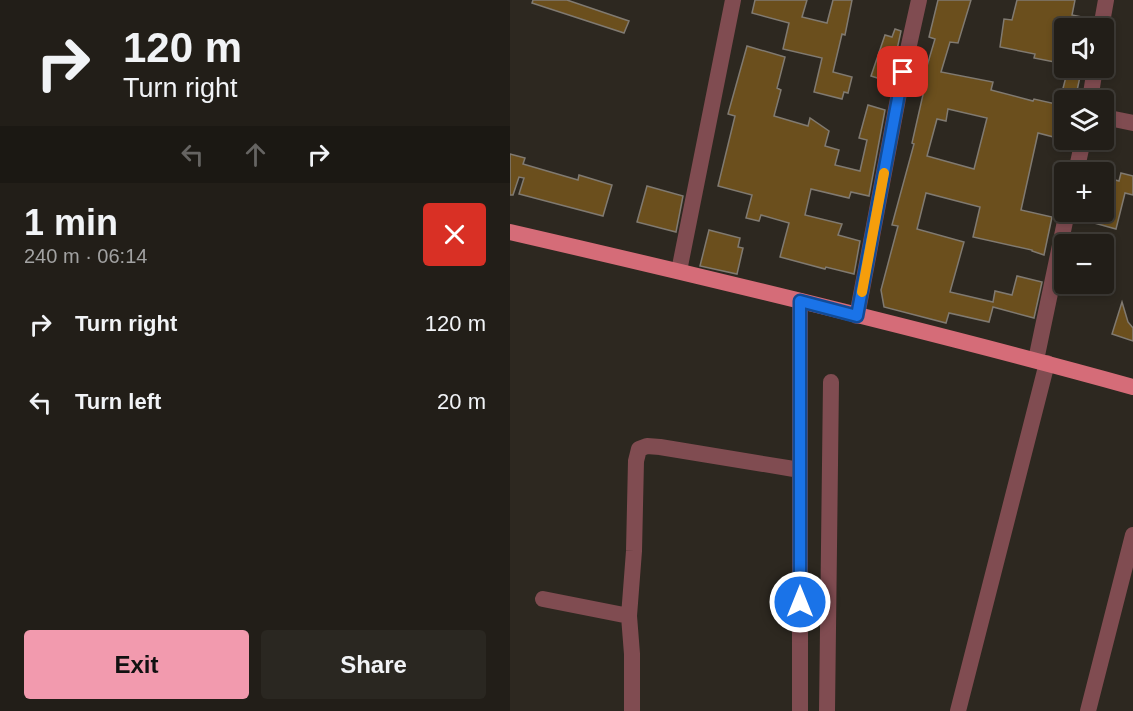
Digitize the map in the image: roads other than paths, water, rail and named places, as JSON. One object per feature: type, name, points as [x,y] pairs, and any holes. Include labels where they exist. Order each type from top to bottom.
[{"type":"main road","points":[[510,232],[800,301],[1133,387]]},
{"type":"street","points":[[679,271],[733,0]]},
{"type":"street","points":[[857,316],[903,72],[919,0]]},
{"type":"street","points":[[1103,18],[1106,0]]},
{"type":"street","points":[[1114,119],[1133,123]]},
{"type":"street","points":[[958,711],[1041,362],[1065,222]]},
{"type":"street","points":[[800,301],[800,711]]},
{"type":"street","points":[[827,711],[831,382]]},
{"type":"street","points":[[632,711],[629,616],[634,551],[636,461],[639,448],[660,447],[800,470]]},
{"type":"street","points":[[1088,711],[1133,535]]},
{"type":"street","points":[[543,598],[629,616]]}]
